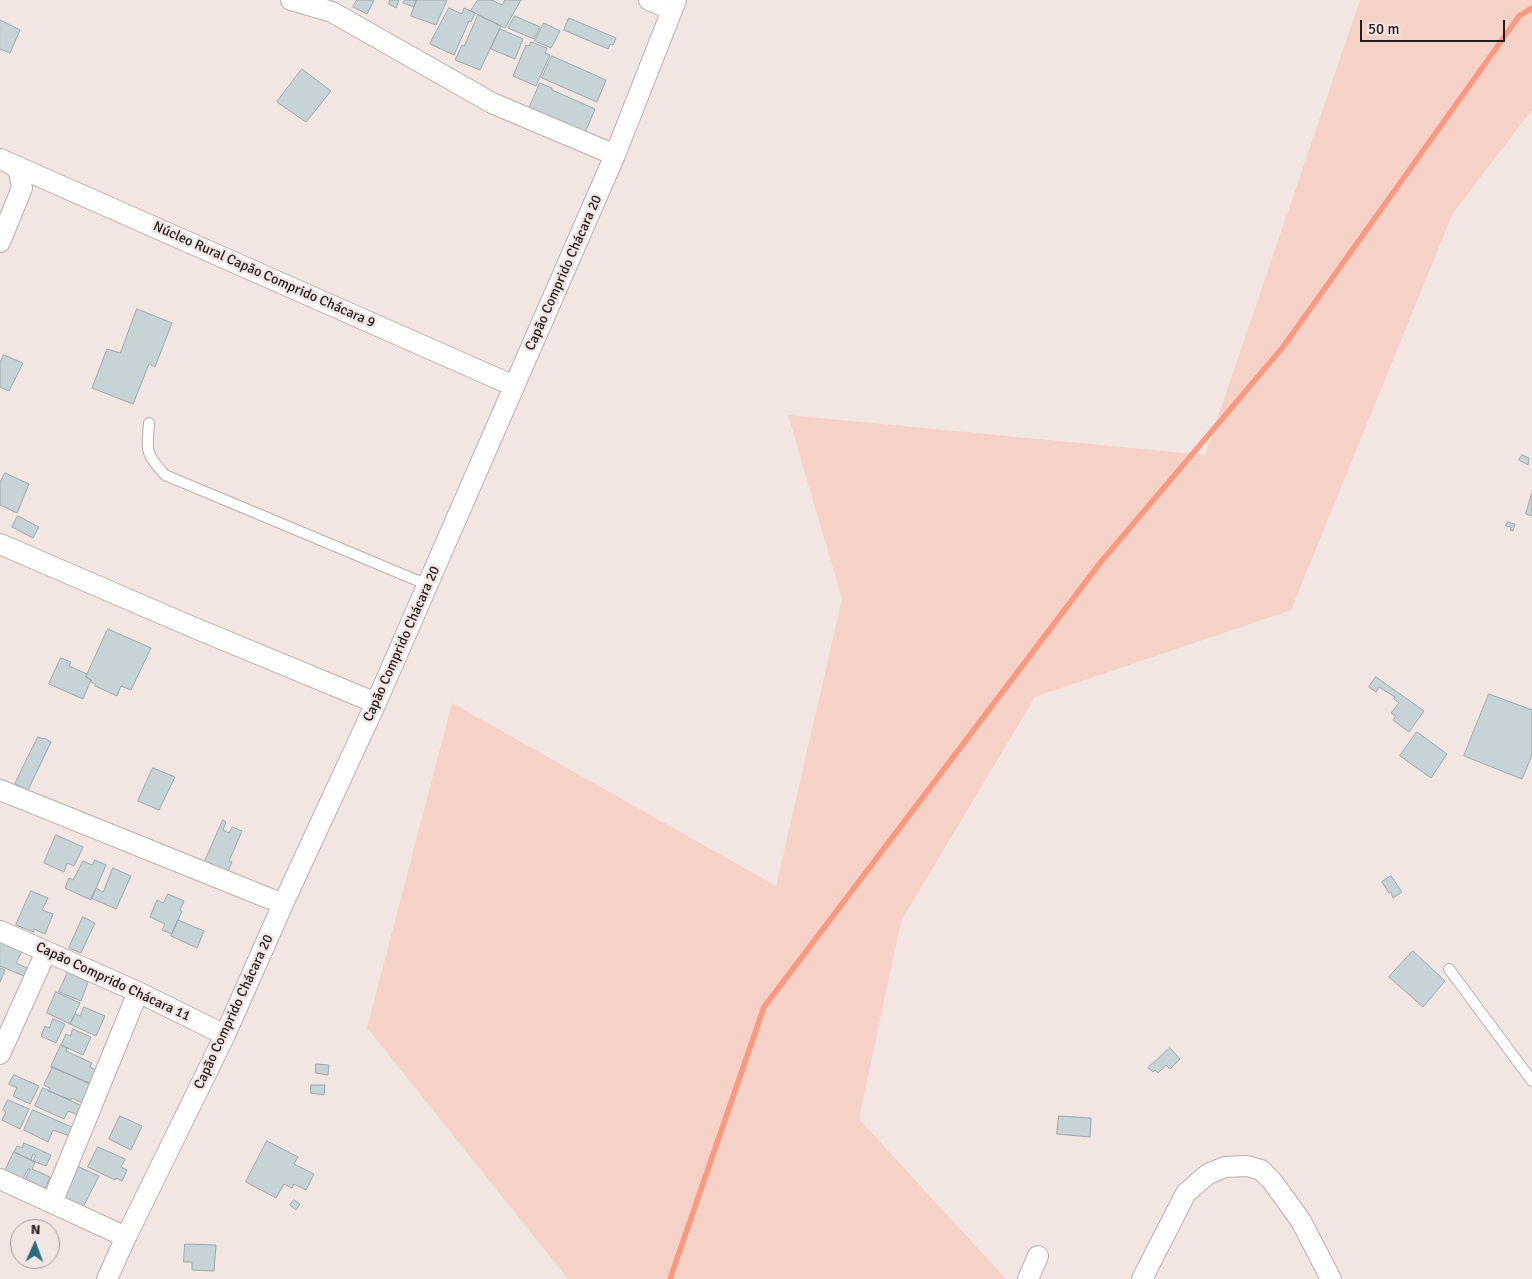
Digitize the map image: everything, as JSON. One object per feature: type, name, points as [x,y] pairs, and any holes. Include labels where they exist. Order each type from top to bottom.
[{"type":"street","points":[[291,0],[332,12],[492,103],[615,154]]},
{"type":"street","points":[[649,0],[674,5]]},
{"type":"street","name":"Capão Comprido Chácara 20","points":[[108,1279],[126,1237],[225,1035],[376,703],[615,154],[674,5]]},
{"type":"street","points":[[0,242],[22,188],[19,171],[6,162]]},
{"type":"street","name":"Núcleo Rural Capão Comprido Chácara 9","points":[[6,162],[514,386]]},
{"type":"street","points":[[0,544],[376,703]]},
{"type":"street","points":[[0,790],[283,904]]},
{"type":"street","name":"Capão Comprido Chácara 11","points":[[0,931],[138,992],[225,1035]]},
{"type":"street","points":[[0,1054],[46,952]]},
{"type":"street","points":[[52,1203],[138,992]]},
{"type":"street","points":[[1142,1279],[1186,1193],[1208,1174],[1226,1167],[1247,1166],[1261,1170],[1272,1181],[1301,1221],[1331,1279]]},
{"type":"street","points":[[0,1179],[126,1237]]},
{"type":"street","points":[[1028,1279],[1038,1256]]},
{"type":"lane","points":[[149,423],[147,446],[150,459],[165,475],[428,585]]},
{"type":"lane","points":[[1449,969],[1532,1081]]},
{"type":"shaded area","points":[[1360,0],[1532,0],[1532,110],[1453,213],[1291,610],[1035,697],[901,921],[859,1119],[1006,1279],[568,1279],[367,1028],[452,703],[776,886],[842,599],[788,415],[1205,455]]},
{"type":"building","points":[[357,0],[374,0],[367,14],[353,7]]},
{"type":"building","points":[[390,0],[399,0],[396,8],[389,4]]},
{"type":"building","points":[[405,0],[416,0],[414,7],[403,3]]},
{"type":"building","points":[[417,0],[447,0],[436,25],[411,16]]},
{"type":"building","points":[[478,0],[492,0],[502,5],[505,0],[521,0],[505,28],[471,11]]},
{"type":"building","points":[[449,8],[462,14],[464,8],[475,13],[471,22],[469,21],[454,55],[430,44]]},
{"type":"building","points":[[478,15],[501,26],[480,70],[455,60],[462,45],[464,46]]},
{"type":"building","points":[[515,16],[540,27],[534,39],[508,28]]},
{"type":"building","points":[[569,18],[616,38],[613,45],[610,44],[608,49],[564,30]]},
{"type":"building","points":[[0,20],[20,30],[10,53],[0,49]]},
{"type":"building","points":[[544,23],[560,31],[551,48],[535,41]]},
{"type":"building","points":[[500,29],[523,39],[515,59],[491,49]]},
{"type":"building","points":[[531,42],[547,48],[545,53],[550,55],[536,86],[513,76],[526,45],[529,46]]},
{"type":"building","points":[[552,56],[606,80],[597,102],[542,78]]},
{"type":"building","points":[[302,69],[331,91],[306,122],[277,102]]},
{"type":"building","points":[[540,83],[595,109],[585,133],[529,109]]},
{"type":"building","points":[[137,309],[172,323],[155,367],[149,364],[133,404],[92,388],[107,349],[120,353]]},
{"type":"building","points":[[4,355],[23,363],[9,391],[0,387],[0,363]]},
{"type":"building","points":[[1522,455],[1529,458],[1528,465],[1519,460]]},
{"type":"building","points":[[5,473],[29,484],[17,513],[0,505],[0,483]]},
{"type":"building","points":[[1532,493],[1532,516],[1526,514]]},
{"type":"building","points":[[18,516],[39,527],[33,538],[12,527]]},
{"type":"building","points":[[1508,522],[1515,524],[1513,531],[1510,530],[1511,527],[1506,526]]},
{"type":"building","points":[[108,629],[151,648],[131,690],[121,686],[117,696],[95,686],[86,677]]},
{"type":"building","points":[[61,658],[71,662],[69,666],[87,674],[86,677],[91,680],[83,699],[49,684]]},
{"type":"building","points":[[1376,677],[1424,711],[1409,732],[1393,720],[1396,716],[1391,713],[1399,703],[1394,699],[1395,697],[1379,687],[1376,692],[1369,687]]},
{"type":"building","points":[[1489,694],[1532,710],[1532,755],[1522,779],[1464,756]]},
{"type":"building","points":[[1417,732],[1447,754],[1431,778],[1400,756]]},
{"type":"building","points":[[38,737],[51,742],[28,790],[15,784]]},
{"type":"building","points":[[153,768],[175,777],[159,810],[138,801]]},
{"type":"building","points":[[223,820],[226,822],[223,830],[229,833],[232,827],[242,831],[229,861],[232,862],[225,879],[202,868]]},
{"type":"building","points":[[56,835],[83,847],[74,866],[67,863],[64,872],[44,863]]},
{"type":"building","points":[[95,860],[106,865],[91,900],[65,888],[69,878],[73,880],[83,861],[92,865]]},
{"type":"building","points":[[113,868],[131,876],[116,909],[91,898],[96,888],[103,892]]},
{"type":"building","points":[[1391,876],[1402,892],[1393,898],[1391,892],[1389,893],[1382,882]]},
{"type":"building","points":[[31,891],[48,898],[42,910],[53,914],[45,934],[34,929],[34,932],[16,925]]},
{"type":"building","points":[[168,894],[184,901],[180,910],[182,911],[172,934],[162,930],[165,924],[150,917],[157,900],[163,903]]},
{"type":"building","points":[[83,917],[95,923],[81,953],[69,948]]},
{"type":"building","points":[[178,920],[204,931],[197,948],[171,936]]},
{"type":"building","points":[[0,940],[22,951],[16,963],[27,968],[24,976],[0,966]]},
{"type":"building","points":[[1413,951],[1445,981],[1423,1007],[1389,977]]},
{"type":"building","points":[[0,968],[5,970],[0,982]]},
{"type":"building","points":[[68,972],[88,982],[81,1001],[59,992]]},
{"type":"building","points":[[56,992],[80,1003],[70,1024],[47,1013]]},
{"type":"building","points":[[84,1007],[105,1016],[96,1036],[70,1024],[75,1014],[80,1016]]},
{"type":"building","points":[[53,1019],[65,1024],[56,1043],[41,1036],[45,1026],[49,1028]]},
{"type":"building","points":[[73,1029],[91,1037],[83,1055],[61,1045],[66,1034],[70,1036]]},
{"type":"building","points":[[61,1045],[67,1048],[66,1051],[92,1063],[90,1067],[98,1071],[92,1084],[51,1067]]},
{"type":"building","points":[[1170,1048],[1180,1059],[1170,1069],[1166,1065],[1158,1073],[1148,1068]]},
{"type":"building","points":[[316,1064],[329,1065],[328,1075],[316,1073]]},
{"type":"building","points":[[53,1067],[90,1084],[82,1103],[48,1091],[50,1088],[44,1085]]},
{"type":"building","points":[[14,1075],[39,1086],[30,1104],[13,1096],[17,1088],[9,1084]]},
{"type":"building","points":[[311,1085],[325,1085],[324,1095],[311,1093]]},
{"type":"building","points":[[43,1088],[82,1106],[78,1115],[68,1111],[64,1119],[35,1106]]},
{"type":"building","points":[[8,1100],[29,1109],[20,1129],[2,1120],[6,1112],[3,1110]]},
{"type":"building","points":[[33,1110],[74,1128],[70,1136],[53,1130],[48,1142],[24,1130]]},
{"type":"building","points":[[120,1116],[142,1126],[131,1150],[109,1139]]},
{"type":"building","points":[[1059,1116],[1091,1118],[1090,1137],[1057,1134]]},
{"type":"building","points":[[267,1141],[298,1157],[294,1164],[314,1174],[306,1190],[294,1184],[292,1188],[284,1184],[276,1198],[246,1182]]},
{"type":"building","points":[[24,1143],[51,1155],[46,1166],[33,1161],[36,1155],[33,1154],[31,1160],[14,1152],[17,1146],[22,1148]]},
{"type":"building","points":[[98,1147],[125,1159],[121,1167],[127,1170],[122,1181],[116,1178],[115,1180],[88,1167]]},
{"type":"building","points":[[14,1152],[35,1162],[32,1169],[50,1177],[44,1191],[24,1182],[30,1169],[28,1169],[22,1181],[4,1173]]},
{"type":"building","points":[[79,1167],[99,1176],[82,1209],[63,1200]]},
{"type":"building","points":[[294,1200],[300,1204],[296,1210],[290,1205]]},
{"type":"building","points":[[185,1244],[216,1245],[214,1271],[192,1270],[192,1262],[184,1262]]},
{"type":"waterway","points":[[670,1279],[764,1007],[1100,563],[1283,347],[1519,16],[1532,8]]}]
